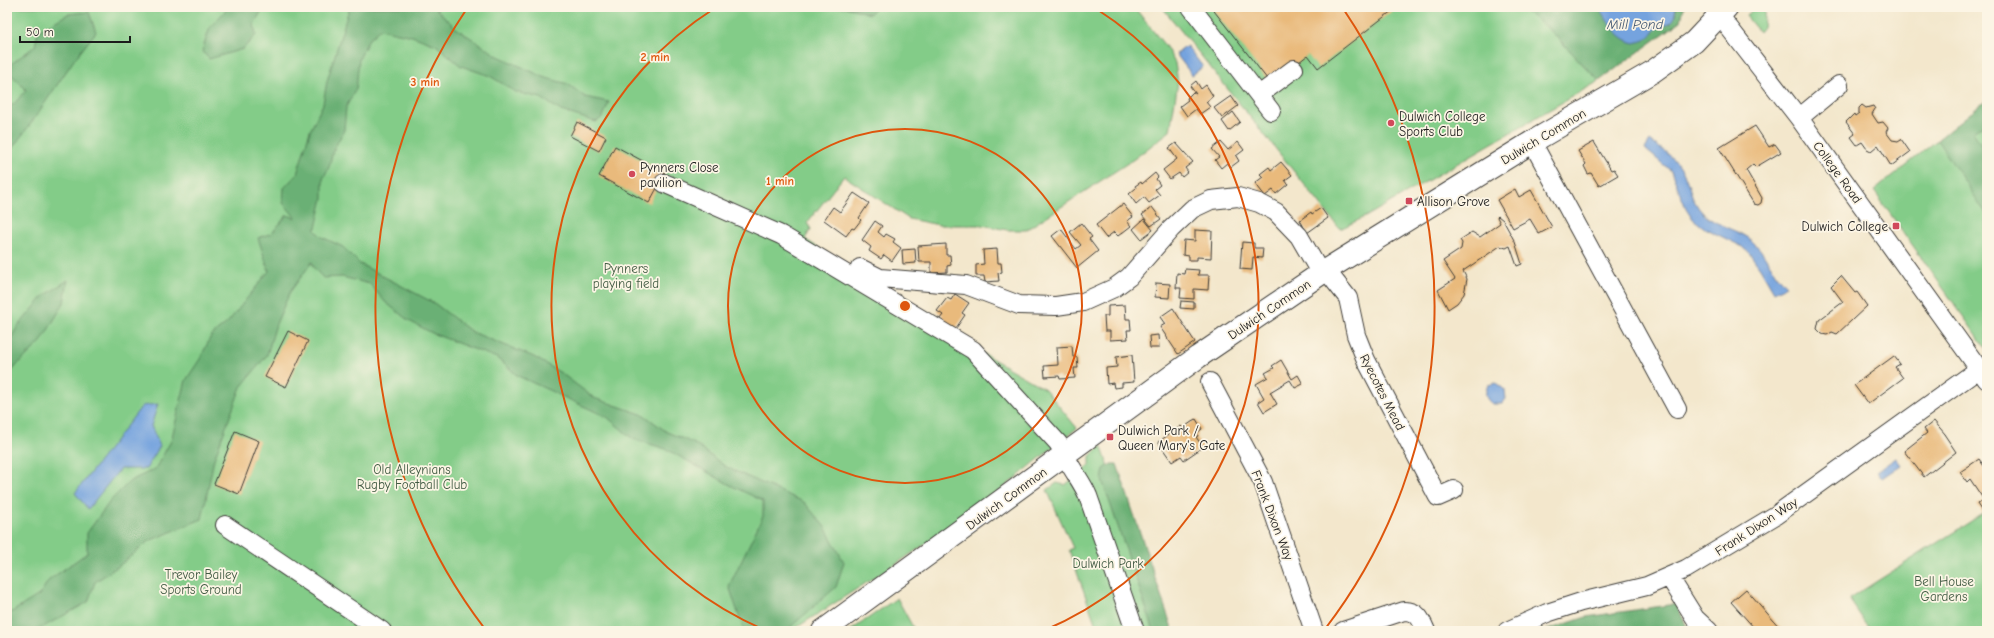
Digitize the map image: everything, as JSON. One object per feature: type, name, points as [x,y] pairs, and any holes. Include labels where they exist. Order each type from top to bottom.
[{"type":"highway","name":"Dulwich Common","points":[[823,631],[1198,358],[1324,272],[1532,142],[1652,72],[1694,42],[1720,10]]},
{"type":"street","points":[[1191,7],[1271,111]]},
{"type":"street","name":"College Road","points":[[1720,10],[1983,375]]},
{"type":"street","points":[[1259,95],[1294,68]]},
{"type":"street","points":[[1799,118],[1839,85]]},
{"type":"street","points":[[1532,142],[1677,409]]},
{"type":"street","points":[[664,183],[781,235],[973,350],[1058,443],[1066,454],[1071,468],[1082,481],[1135,631]]},
{"type":"street","points":[[860,268],[880,278],[966,285],[1019,305],[1056,306],[1083,302],[1114,288],[1129,277],[1171,229],[1192,208],[1211,200],[1238,197],[1259,203],[1276,212],[1299,236],[1324,272]]},
{"type":"street","name":"Ryecotes Mead","points":[[1324,272],[1348,298],[1356,335],[1366,360],[1438,497],[1454,490]]},
{"type":"street","name":"Frank Dixon Way","points":[[1506,631],[1561,609],[1647,586],[1670,578],[1776,515],[1983,375]]},
{"type":"street","name":"Frank Dixon Way","points":[[1210,382],[1263,482],[1314,631]]},
{"type":"street","points":[[225,525],[382,631]]},
{"type":"street","points":[[1670,578],[1695,618],[1709,631]]},
{"type":"street","points":[[1344,631],[1404,611],[1412,611],[1419,616],[1426,631]]},
{"type":"green space","points":[[7,7],[1134,7],[1166,47],[1175,63],[1178,82],[1170,131],[1134,159],[1026,230],[1007,230],[982,225],[939,225],[909,219],[844,176],[807,223],[811,229],[805,239],[972,347],[1045,389],[1077,428],[980,507],[899,562],[791,631],[7,631]]},
{"type":"green space","points":[[229,7],[264,7],[254,24],[256,35],[243,49],[209,59],[202,51],[210,27]]},
{"type":"green space","points":[[348,7],[434,7],[456,28],[498,56],[546,78],[568,84],[585,97],[609,102],[603,117],[596,122],[561,111],[541,98],[516,92],[490,76],[461,66],[436,45],[412,36],[380,29],[369,39],[359,59],[356,89],[346,107],[344,130],[333,151],[329,167],[323,179],[323,198],[316,228],[314,229],[322,237],[343,247],[360,264],[434,303],[472,332],[534,357],[561,373],[594,398],[644,415],[667,432],[695,444],[726,467],[804,502],[825,527],[844,562],[836,587],[786,631],[744,631],[729,586],[763,516],[763,501],[732,486],[666,449],[633,439],[607,417],[518,376],[497,358],[434,334],[409,321],[385,302],[370,284],[342,277],[323,278],[314,268],[312,262],[290,292],[276,324],[267,355],[241,387],[214,459],[202,519],[149,541],[120,565],[95,582],[88,602],[36,631],[7,631],[7,615],[39,595],[49,580],[87,553],[87,533],[111,500],[130,481],[155,469],[171,441],[186,380],[200,359],[211,336],[228,322],[269,271],[258,238],[272,233],[287,215],[296,218],[283,203],[284,188],[297,174],[310,131],[323,104],[327,81],[349,9]]},
{"type":"green space","points":[[846,7],[876,7],[870,14]]},
{"type":"green space","name":"Dulwich College Sports Club","points":[[1162,7],[1520,7],[1549,29],[1599,81],[1367,216],[1340,229]]},
{"type":"green space","points":[[1520,7],[1598,7],[1614,29],[1631,42],[1645,38],[1673,19],[1676,7],[1684,7],[1681,21],[1599,81],[1549,29]]},
{"type":"green space","points":[[1754,7],[1765,7],[1763,27],[1759,32],[1746,16]]},
{"type":"green space","points":[[89,12],[96,32],[74,60],[32,122],[7,155],[7,107],[14,104],[26,90],[7,70],[7,67],[35,46],[38,31],[68,14]]},
{"type":"green space","points":[[1987,100],[1987,350],[1874,191]]},
{"type":"green space","points":[[1987,100],[1987,123],[1973,132],[1987,153],[1987,215],[1937,140]]},
{"type":"green space","points":[[68,280],[64,303],[41,342],[7,377],[7,345],[18,326],[44,296]]},
{"type":"green space","name":"Dulwich Park","points":[[1101,445],[1166,631],[1098,631],[1069,550],[1073,548],[1047,490],[1057,483],[1065,485],[1090,465],[1090,456]]},
{"type":"green space","points":[[1111,464],[1117,464],[1173,631],[1154,631],[1102,480],[1104,469]]},
{"type":"green space","name":"Bell House Gardens","points":[[1987,511],[1987,631],[1871,631],[1849,599]]},
{"type":"green space","points":[[897,598],[915,631],[850,631]]},
{"type":"green space","points":[[1676,604],[1689,631],[1544,631],[1586,617]]},
{"type":"water","name":"Mill Pond","points":[[1598,7],[1676,7],[1674,19],[1670,23],[1659,27],[1645,40],[1635,43],[1618,34]]},
{"type":"water","points":[[1187,46],[1203,67],[1192,75],[1176,54]]},
{"type":"water","points":[[1650,141],[1674,159],[1677,163],[1686,178],[1695,203],[1703,213],[1714,222],[1741,234],[1753,242],[1762,252],[1781,281],[1786,286],[1774,292],[1750,254],[1741,246],[1706,229],[1693,219],[1686,208],[1671,171],[1645,149]]},
{"type":"water","points":[[1496,383],[1505,390],[1506,399],[1502,404],[1493,404],[1486,396],[1488,385]]},
{"type":"water","points":[[158,404],[151,426],[160,446],[146,469],[120,469],[88,509],[75,493],[142,406]]},
{"type":"water","points":[[1896,458],[1901,465],[1882,478],[1877,471]]},
{"type":"building","points":[[1211,7],[1397,7],[1318,68],[1308,55],[1271,84]]},
{"type":"building","points":[[1196,81],[1201,89],[1206,85],[1213,96],[1206,102],[1210,107],[1200,114],[1196,109],[1187,116],[1180,106],[1188,100],[1187,98],[1193,92],[1196,94],[1190,86]]},
{"type":"building","points":[[1231,96],[1238,106],[1222,118],[1214,108]]},
{"type":"building","points":[[1862,105],[1866,108],[1873,106],[1875,109],[1872,114],[1878,123],[1883,122],[1888,128],[1886,132],[1892,140],[1898,141],[1901,139],[1910,152],[1891,166],[1878,145],[1871,151],[1867,149],[1862,142],[1857,145],[1851,137],[1855,134],[1846,122],[1854,114],[1855,116],[1859,113],[1859,108]]},
{"type":"building","points":[[1233,112],[1240,122],[1229,131],[1222,121]]},
{"type":"building","points":[[577,122],[606,137],[599,151],[570,136]]},
{"type":"building","points":[[1755,126],[1769,147],[1775,144],[1781,152],[1756,167],[1753,164],[1746,170],[1762,198],[1761,203],[1758,205],[1754,204],[1719,148]]},
{"type":"building","points":[[1221,142],[1228,150],[1238,142],[1244,150],[1236,156],[1239,161],[1231,167],[1227,163],[1221,168],[1215,160],[1219,157],[1212,149]]},
{"type":"building","points":[[1594,142],[1611,170],[1614,169],[1618,175],[1599,186],[1591,173],[1588,174],[1584,166],[1586,164],[1578,151]]},
{"type":"building","points":[[1176,143],[1193,162],[1185,168],[1188,172],[1182,177],[1179,173],[1170,179],[1163,170],[1177,159],[1169,148]]},
{"type":"building","name":"Pynners Close pavilion","points":[[615,146],[665,173],[649,203],[599,176]]},
{"type":"building","points":[[1281,162],[1292,175],[1285,180],[1288,184],[1276,194],[1273,190],[1265,196],[1255,183],[1263,177],[1260,174],[1269,167],[1271,170]]},
{"type":"building","points":[[1155,173],[1158,177],[1156,179],[1160,185],[1155,189],[1160,195],[1149,203],[1144,197],[1136,204],[1129,194],[1136,188],[1135,186],[1141,182],[1142,184]]},
{"type":"building","points":[[1515,189],[1519,197],[1531,190],[1552,227],[1539,234],[1530,219],[1513,228],[1497,200]]},
{"type":"building","points":[[854,193],[869,203],[859,218],[861,220],[846,236],[824,220],[833,207],[840,212]]},
{"type":"building","points":[[1123,204],[1133,217],[1127,221],[1131,226],[1118,236],[1114,232],[1106,238],[1096,225]]},
{"type":"building","points":[[1152,207],[1161,219],[1151,226],[1142,215]]},
{"type":"building","points":[[1321,208],[1328,218],[1307,233],[1300,220],[1311,212],[1312,214]]},
{"type":"building","points":[[1498,216],[1503,220],[1515,242],[1522,264],[1517,266],[1510,246],[1506,248],[1500,246],[1463,271],[1467,279],[1464,294],[1457,303],[1448,309],[1438,290],[1455,279],[1443,261],[1461,249],[1462,243],[1460,240],[1472,232],[1480,237],[1500,223],[1497,217]]},
{"type":"building","points":[[1144,219],[1153,230],[1141,239],[1133,229]]},
{"type":"building","points":[[875,221],[882,226],[878,232],[884,237],[886,234],[895,239],[893,242],[901,248],[892,261],[884,255],[881,259],[869,251],[871,247],[862,240]]},
{"type":"building","points":[[1081,223],[1092,237],[1089,239],[1098,251],[1077,268],[1052,236],[1061,229],[1076,249],[1081,245],[1070,232]]},
{"type":"building","points":[[1195,230],[1212,231],[1211,258],[1197,257],[1197,260],[1189,260],[1189,256],[1183,255],[1184,240],[1195,241]]},
{"type":"building","points":[[1242,242],[1254,243],[1254,248],[1263,248],[1262,258],[1253,257],[1252,270],[1240,269]]},
{"type":"building","points":[[946,244],[946,255],[950,255],[951,265],[947,266],[947,272],[931,273],[931,262],[919,262],[918,246]]},
{"type":"building","points":[[915,249],[916,263],[903,264],[902,250]]},
{"type":"building","points":[[997,249],[998,263],[1001,263],[1002,272],[998,273],[999,281],[985,282],[984,276],[976,276],[976,265],[984,264],[983,250]]},
{"type":"building","points":[[1185,269],[1199,270],[1198,275],[1209,275],[1208,290],[1194,289],[1194,299],[1180,298],[1181,288],[1176,288],[1177,273],[1184,274]]},
{"type":"building","points":[[1841,276],[1855,293],[1857,292],[1867,306],[1837,334],[1832,332],[1827,335],[1822,334],[1817,329],[1819,320],[1843,302],[1831,286]]},
{"type":"building","points":[[1156,283],[1170,284],[1169,298],[1155,297]]},
{"type":"building","points":[[955,294],[969,303],[962,313],[965,315],[954,331],[939,320],[943,315],[937,311],[947,298],[951,300]]},
{"type":"building","points":[[1181,301],[1194,302],[1194,309],[1180,308]]},
{"type":"building","points":[[1125,305],[1126,319],[1130,319],[1131,330],[1127,330],[1128,339],[1110,340],[1110,331],[1105,331],[1104,316],[1108,316],[1108,306]]},
{"type":"building","points":[[1173,308],[1195,342],[1178,354],[1160,327],[1165,324],[1160,317]]},
{"type":"building","points":[[288,331],[308,341],[286,387],[265,377]]},
{"type":"building","points":[[1158,335],[1159,348],[1150,348],[1149,336]]},
{"type":"building","points":[[1072,346],[1073,357],[1077,357],[1078,368],[1074,368],[1075,378],[1060,379],[1059,376],[1045,377],[1044,366],[1058,365],[1057,347]]},
{"type":"building","points":[[1132,355],[1134,382],[1122,383],[1122,387],[1114,388],[1113,383],[1107,384],[1106,368],[1117,367],[1116,357]]},
{"type":"building","points":[[1894,356],[1900,364],[1895,367],[1903,378],[1868,404],[1854,385]]},
{"type":"building","points":[[1281,360],[1292,379],[1298,375],[1303,384],[1295,388],[1290,380],[1270,392],[1277,404],[1264,412],[1258,402],[1264,398],[1256,384],[1268,377],[1265,373],[1274,368],[1272,366]]},
{"type":"building","points":[[1196,419],[1202,429],[1197,433],[1198,436],[1196,437],[1203,447],[1184,460],[1181,456],[1172,462],[1158,442],[1181,426],[1183,428]]},
{"type":"building","points":[[1934,421],[1945,434],[1956,452],[1924,477],[1904,451],[1927,433],[1924,429]]},
{"type":"building","points":[[235,431],[259,441],[239,494],[214,484]]},
{"type":"building","points":[[1979,459],[1984,466],[1987,464],[1987,511],[1983,513],[1977,504],[1984,500],[1970,479],[1967,482],[1960,472]]},
{"type":"building","points":[[1746,589],[1781,629],[1778,631],[1756,630],[1731,602]]},
{"type":"place","name":"Dulwich College Sports Club","points":[[1391,123]]},
{"type":"place","name":"Pynners Close pavilion","points":[[632,174]]},
{"type":"place","name":"Allison Grove","points":[[1409,201]]},
{"type":"place","name":"Dulwich College","points":[[1896,226]]},
{"type":"place","name":"Dulwich Park / Queen Mary's Gate","points":[[1110,437]]},
{"type":"park label","name":"Pynners playing field","points":[[626,276]]},
{"type":"park label","name":"Old Alleynians Rugby Football Club","points":[[412,476]]},
{"type":"park label","name":"Trevor Bailey Sports Ground","points":[[201,582]]}]
